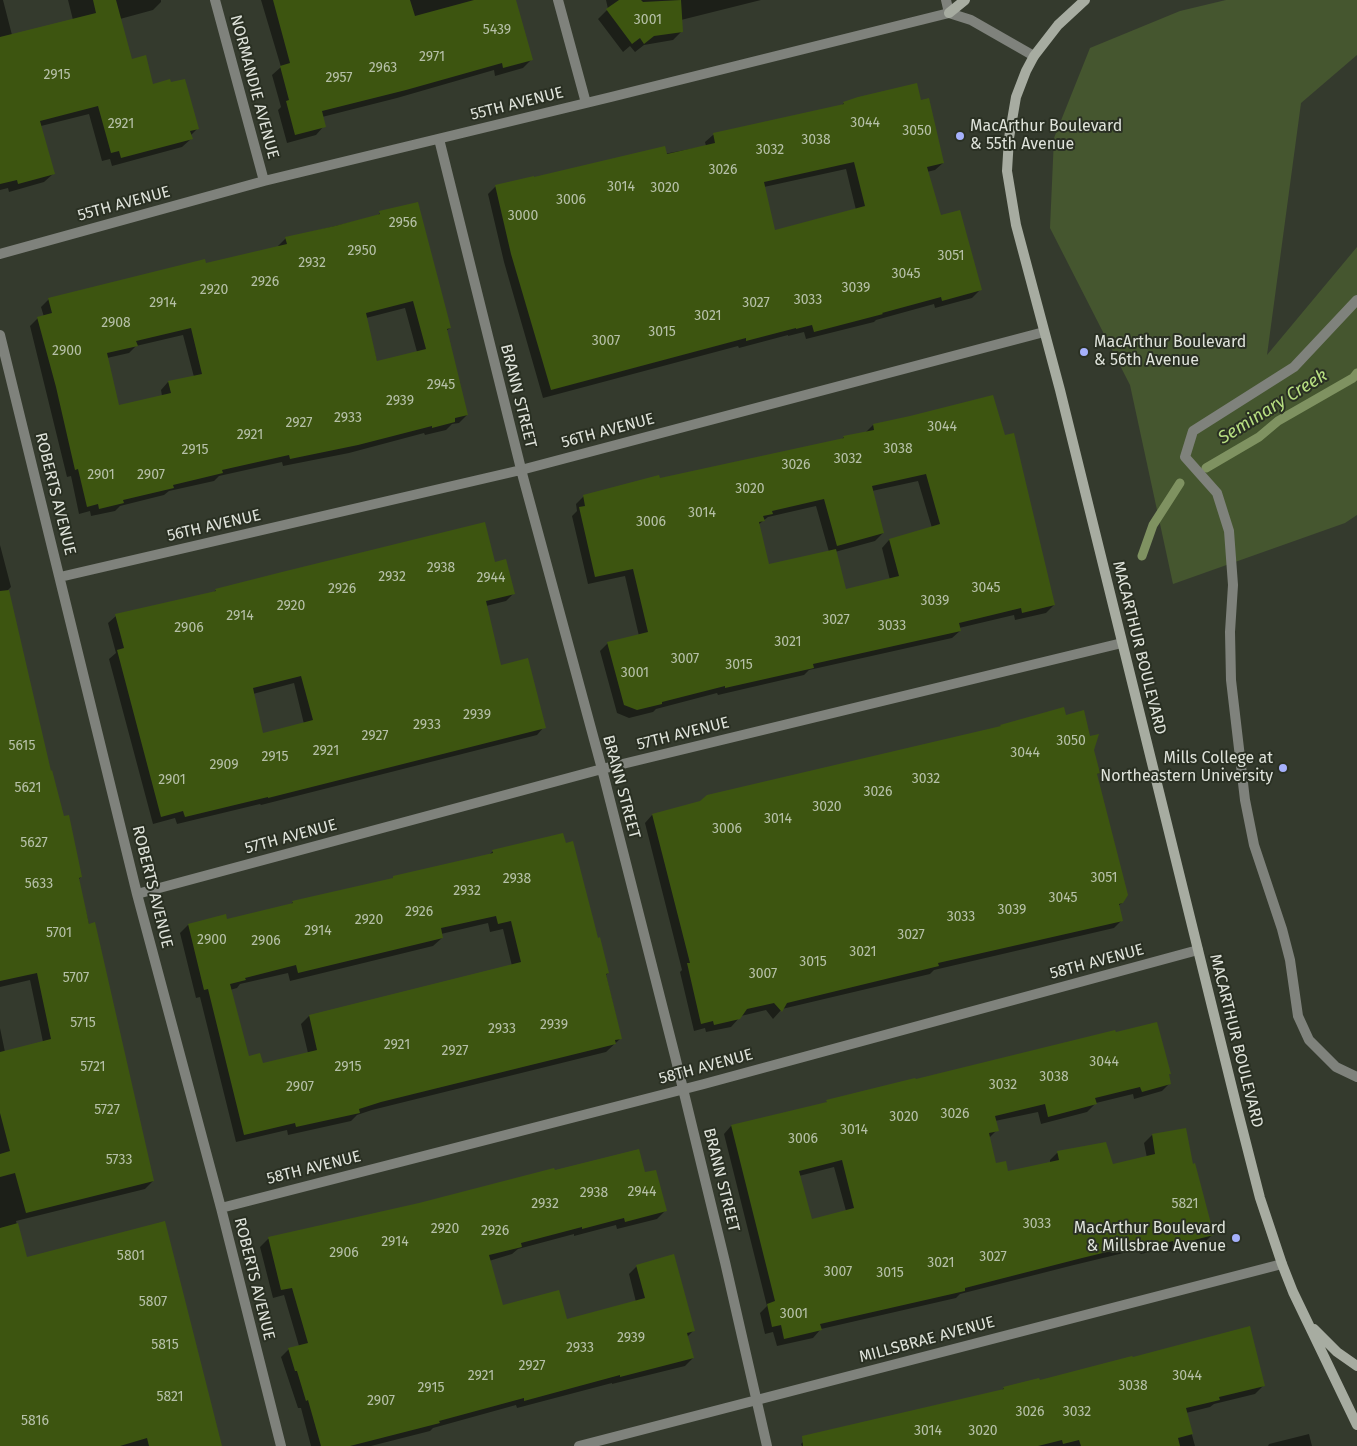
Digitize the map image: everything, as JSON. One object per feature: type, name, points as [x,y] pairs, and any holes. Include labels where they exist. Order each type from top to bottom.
[{"type":"main road","points":[[949,13],[965,0]]},
{"type":"main road","name":"MACARTHUR BOULEVARD","points":[[1085,0],[1058,25],[1034,56],[1016,96],[1009,138],[1007,171],[1016,225],[1060,390],[1256,1180],[1282,1264],[1357,1425]]},
{"type":"main road","points":[[1308,1323],[1337,1352],[1357,1366]]},
{"type":"street","name":"NORMANDIE AVENUE","points":[[215,0],[264,181]]},
{"type":"street","points":[[558,0],[586,103]]},
{"type":"street","points":[[946,0],[949,13],[972,20],[1034,56]]},
{"type":"street","name":"55TH AVENUE","points":[[0,254],[264,181],[949,13]]},
{"type":"street","name":"BRANN STREET","points":[[439,138],[521,470],[602,769],[683,1089],[726,1262],[767,1446]]},
{"type":"street","points":[[1357,300],[1294,367],[1193,431],[1185,457],[1217,493],[1229,531],[1233,585],[1230,632],[1231,680],[1244,800],[1254,845],[1282,929],[1290,960],[1298,1016],[1309,1040],[1336,1067],[1357,1077]]},
{"type":"street","name":"56TH AVENUE","points":[[60,577],[521,470],[1044,332]]},
{"type":"street","name":"ROBERTS AVENUE","points":[[0,335],[137,894],[221,1208],[281,1446]]},
{"type":"street","name":"57TH AVENUE","points":[[137,894],[602,769],[1122,643]]},
{"type":"street","name":"58TH AVENUE","points":[[221,1208],[683,1089],[1198,950]]},
{"type":"street","name":"MILLSBRAE AVENUE","points":[[579,1446],[1282,1264]]},
{"type":"green space","points":[[1226,0],[1357,0],[1357,55],[1301,103],[1267,355],[1357,247],[1357,515],[1345,523],[1173,584],[1130,385],[1050,228],[1054,138],[1090,48],[1180,11]]},
{"type":"building","points":[[93,0],[116,0],[132,59],[146,55],[153,84],[170,79],[171,82],[185,79],[199,129],[190,131],[193,139],[121,158],[119,151],[111,153],[98,106],[40,121],[55,174],[18,184],[17,180],[0,184],[0,37],[96,13]]},
{"type":"building","points":[[273,0],[410,0],[415,16],[474,0],[516,0],[533,60],[503,68],[502,63],[322,111],[326,127],[295,135],[286,101],[289,100],[280,66],[290,63]]},
{"type":"building","points":[[619,0],[641,0],[643,2],[681,0],[683,32],[654,36],[644,44],[640,38],[632,44],[606,9]]},
{"type":"building","points":[[917,83],[921,100],[929,98],[944,163],[927,167],[941,215],[960,210],[982,290],[942,301],[941,297],[814,332],[812,325],[746,341],[746,338],[551,390],[511,254],[495,185],[665,146],[667,154],[715,143],[713,133],[844,104],[843,102]],"holes":[[[854,162],[865,206],[775,230],[764,182]]]},
{"type":"building","points":[[418,202],[451,328],[447,329],[468,415],[455,418],[455,422],[358,445],[290,459],[289,455],[222,470],[223,473],[173,485],[174,488],[123,500],[124,503],[99,509],[98,504],[87,507],[78,469],[75,470],[56,387],[37,317],[52,313],[48,298],[205,259],[206,263],[287,244],[285,237],[380,214],[379,211]],"holes":[[[413,301],[426,349],[377,361],[366,313]],[[191,328],[202,374],[168,381],[171,393],[119,405],[107,353],[138,346],[136,341]]]},
{"type":"building","points":[[993,395],[1005,435],[1014,433],[1055,605],[1022,613],[1021,608],[959,623],[961,631],[813,664],[814,668],[725,688],[725,686],[637,710],[624,705],[607,642],[648,632],[633,569],[595,577],[579,507],[585,506],[583,495],[659,475],[660,478],[844,438],[843,436],[874,430],[873,424]],"holes":[[[926,474],[940,524],[889,539],[899,576],[846,589],[836,549],[769,564],[759,522],[765,521],[763,516],[773,514],[772,511],[824,499],[837,546],[884,533],[872,486]]]},
{"type":"building","points":[[485,522],[495,562],[506,559],[515,594],[486,601],[501,665],[528,658],[546,728],[268,798],[185,817],[183,811],[161,817],[117,650],[124,648],[115,614],[216,591],[215,589]],"holes":[[[301,676],[313,720],[263,733],[253,688]]]},
{"type":"building","points":[[9,590],[51,771],[64,816],[69,815],[82,877],[79,878],[89,924],[95,922],[154,1181],[26,1213],[15,1173],[0,1177],[0,1154],[10,1151],[0,1113],[0,1052],[51,1039],[37,973],[0,981],[0,591]]},
{"type":"building","points":[[1064,707],[1066,715],[1084,710],[1090,736],[1099,734],[1094,750],[1100,773],[1097,774],[1128,895],[1123,903],[1119,904],[1123,921],[938,963],[939,966],[787,1003],[782,1012],[774,1003],[747,1009],[740,1019],[714,1025],[713,1021],[701,1024],[687,963],[690,963],[652,814],[700,801],[707,795],[1001,726]]},
{"type":"building","points":[[563,833],[566,843],[573,841],[609,973],[606,974],[622,1039],[615,1040],[616,1044],[381,1102],[359,1109],[360,1113],[296,1127],[295,1123],[244,1135],[208,989],[204,990],[188,924],[226,914],[227,919],[293,903],[292,901],[493,853],[492,850]],"holes":[[[496,916],[498,924],[511,921],[521,962],[309,1015],[317,1050],[263,1063],[260,1053],[249,1056],[230,984],[246,980],[245,978],[296,965],[298,973],[443,938],[441,928]]]},
{"type":"building","points":[[1157,1022],[1171,1074],[1169,1074],[1171,1084],[1142,1092],[1140,1087],[1095,1098],[1097,1104],[1048,1117],[1045,1104],[995,1116],[999,1131],[989,1133],[996,1163],[1006,1161],[1008,1171],[1059,1160],[1057,1151],[1106,1142],[1113,1164],[1155,1154],[1152,1134],[1186,1128],[1193,1164],[1195,1163],[1214,1235],[1174,1245],[1173,1241],[1150,1247],[1144,1243],[965,1288],[965,1291],[820,1324],[822,1330],[784,1339],[781,1325],[772,1327],[767,1304],[775,1301],[731,1125],[915,1078],[1115,1030],[1116,1032]],"holes":[[[842,1160],[854,1208],[812,1219],[799,1171]]]},
{"type":"building","points":[[639,1149],[645,1172],[656,1170],[667,1211],[625,1222],[624,1218],[582,1229],[582,1227],[521,1243],[522,1247],[489,1255],[503,1305],[559,1290],[567,1319],[645,1298],[636,1265],[674,1254],[695,1331],[687,1333],[694,1358],[620,1377],[620,1375],[524,1401],[524,1398],[439,1421],[440,1423],[350,1446],[321,1446],[308,1400],[306,1401],[288,1348],[308,1343],[292,1288],[281,1290],[268,1237],[419,1203],[554,1168],[555,1170]]},
{"type":"building","points":[[165,1221],[222,1446],[149,1446],[147,1438],[120,1446],[0,1446],[0,1228],[18,1223],[27,1257]]},
{"type":"building","points":[[1250,1326],[1265,1386],[1219,1397],[1220,1400],[1186,1408],[1193,1434],[1178,1438],[1180,1446],[1081,1446],[1079,1440],[1063,1444],[1062,1440],[1038,1446],[803,1446],[802,1436],[1004,1389],[1003,1387],[1039,1378],[1040,1380]]},
{"type":"waterway","name":"Seminary Creek","points":[[1206,468],[1259,437],[1278,421],[1353,378],[1357,373]]},
{"type":"waterway","name":"Seminary Creek","points":[[1142,556],[1153,525],[1180,483]]},
{"type":"place","name":"MacArthur Boulevard & 55th Avenue","points":[[960,136]]},
{"type":"place","name":"MacArthur Boulevard & 56th Avenue","points":[[1084,352]]},
{"type":"place","name":"Mills College at Northeastern University","points":[[1283,768]]},
{"type":"place","name":"MacArthur Boulevard & Millsbrae Avenue","points":[[1236,1238]]}]
